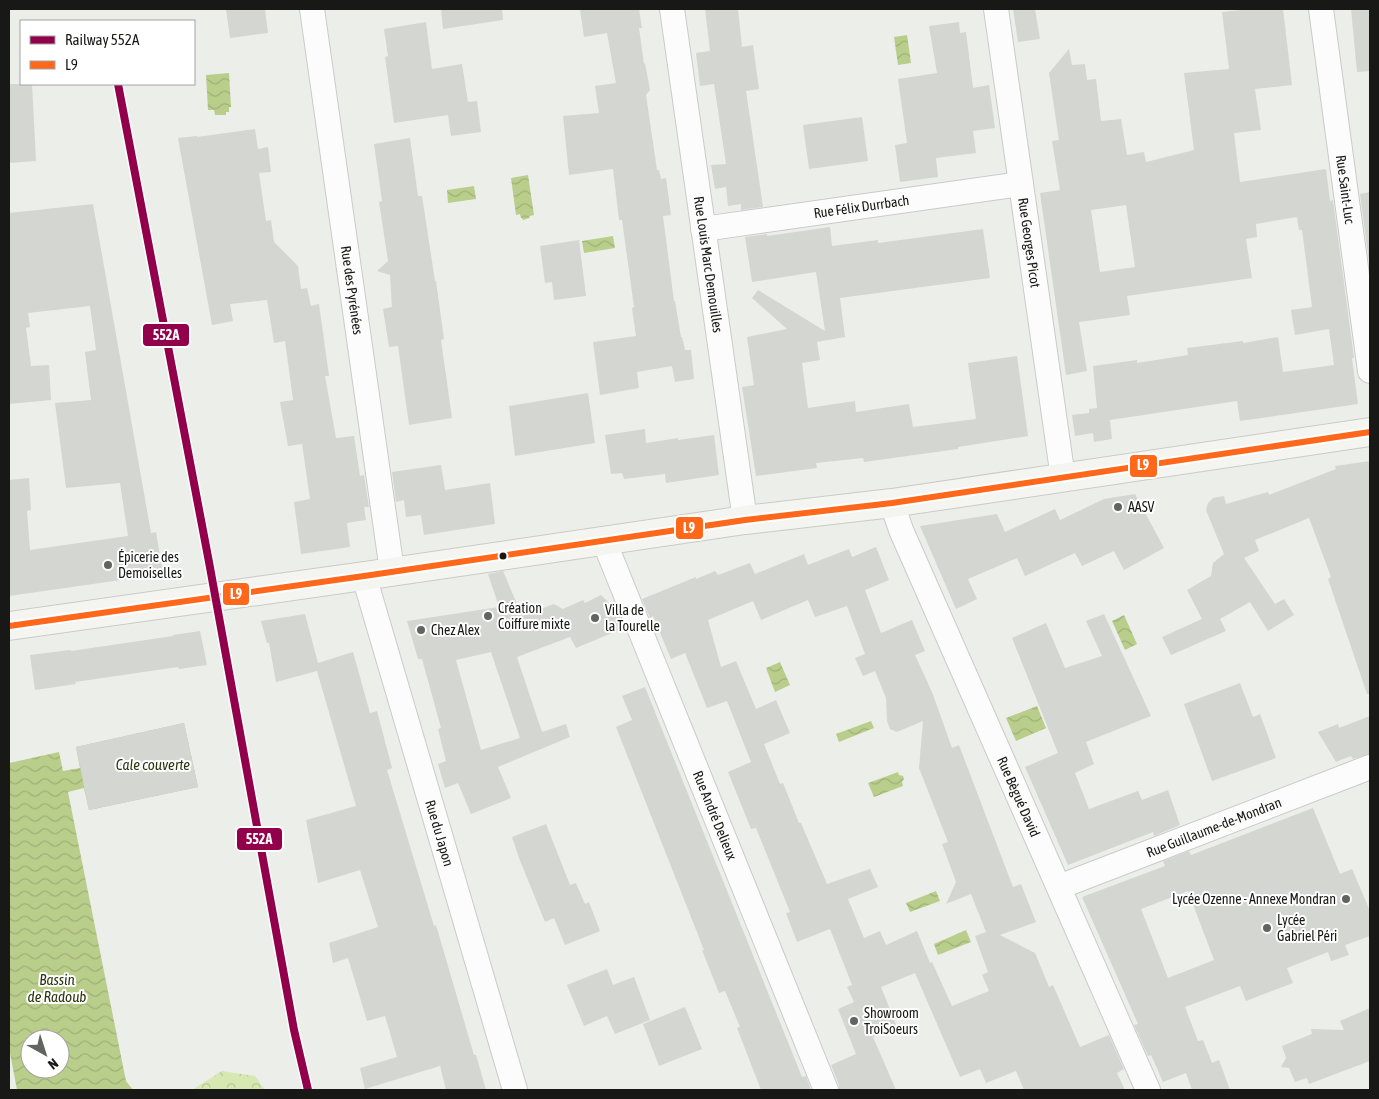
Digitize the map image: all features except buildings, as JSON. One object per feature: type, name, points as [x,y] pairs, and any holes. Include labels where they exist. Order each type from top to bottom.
[{"type":"main road","points":[[9,626],[745,520],[892,503],[1370,432]]},
{"type":"street","name":"Rue des Pyrénées","points":[[313,9],[392,571]]},
{"type":"street","name":"Rue Louis Marc Demouilles","points":[[672,9],[745,520]]},
{"type":"street","name":"Rue Georges Picot","points":[[996,9],[1063,478]]},
{"type":"street","name":"Rue Saint-Luc","points":[[1321,9],[1370,371]]},
{"type":"street","name":"Rue Félix Durrbach","points":[[703,229],[1021,184]]},
{"type":"street","name":"Rue Bègué David","points":[[892,503],[901,530],[1148,1090]]},
{"type":"street","name":"Rue André Delieux","points":[[604,541],[826,1090]]},
{"type":"street","name":"Rue du Japon","points":[[364,576],[515,1090]]},
{"type":"street","name":"Rue Guillaume-de-Mondran","points":[[1059,887],[1370,767]]},
{"type":"green space","points":[[222,1071],[255,1076],[265,1090],[192,1090]]},
{"type":"water","points":[[907,35],[911,63],[898,65],[894,37]]},
{"type":"water","points":[[229,73],[231,107],[229,107],[229,112],[226,112],[226,115],[215,115],[214,110],[208,110],[206,75]]},
{"type":"water","points":[[528,175],[534,215],[523,220],[520,214],[516,215],[511,178]]},
{"type":"water","points":[[474,186],[476,199],[448,203],[447,190]]},
{"type":"water","points":[[613,236],[615,248],[584,253],[582,241]]},
{"type":"water","points":[[1124,615],[1137,644],[1125,650],[1112,621]]},
{"type":"water","points":[[780,662],[790,685],[775,692],[766,668]]},
{"type":"water","points":[[1037,706],[1046,728],[1016,741],[1006,718]]},
{"type":"water","points":[[871,721],[874,728],[839,742],[836,734]]},
{"type":"water","name":"Bassin de Radoub","points":[[184,723],[198,787],[89,810],[84,788],[68,792],[126,1081],[133,1090],[17,1090],[9,1048],[9,763],[59,752],[63,771],[80,768],[76,747]]},
{"type":"water","points":[[898,772],[899,775],[903,776],[903,786],[874,797],[868,783]]},
{"type":"water","points":[[936,891],[940,901],[910,912],[906,903]]},
{"type":"water","points":[[966,930],[971,942],[938,955],[934,944]]},
{"type":"rail line","name":"552A","points":[[118,85],[209,562],[294,1030],[308,1090]]},
{"type":"transit line","name":"L9","points":[[9,626],[745,520],[892,503],[1370,432]]},
{"type":"place","name":"AASV","points":[[1118,507]]},
{"type":"place","name":"Épicerie des Demoiselles","points":[[108,565]]},
{"type":"place","name":"Création Coiffure mixte","points":[[488,616]]},
{"type":"place","name":"Villa de la Tourelle","points":[[595,618]]},
{"type":"place","name":"Chez Alex","points":[[421,630]]},
{"type":"place","name":"Lycée Ozenne - Annexe Mondran","points":[[1346,899]]},
{"type":"place","name":"Lycée Gabriel Péri","points":[[1267,928]]},
{"type":"place","name":"Showroom TroiSoeurs","points":[[854,1021]]},
{"type":"water label","name":"Cale couverte","points":[[153,764]]}]
